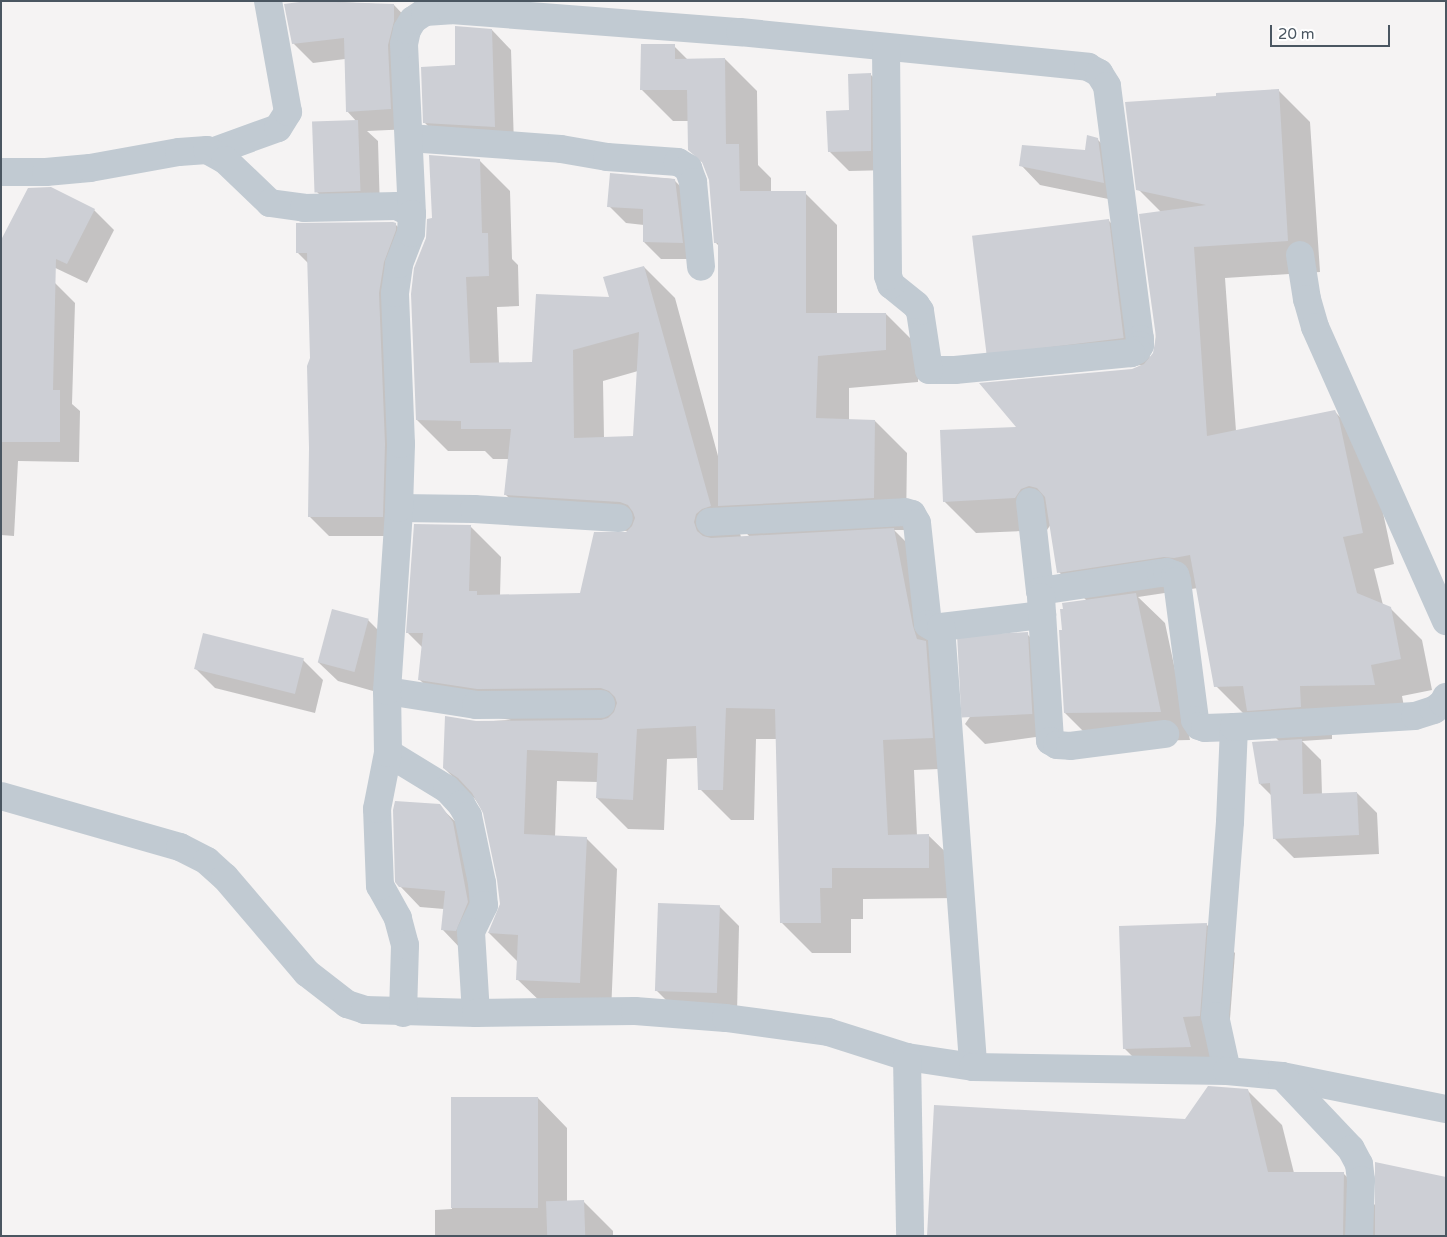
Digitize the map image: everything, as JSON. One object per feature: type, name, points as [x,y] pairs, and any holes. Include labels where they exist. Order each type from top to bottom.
[{"type":"street","points":[[1,172],[46,172],[90,168],[179,152],[212,152],[278,128],[288,112],[268,1]]},
{"type":"street","points":[[403,1013],[405,946],[398,918],[380,886],[377,809],[388,753],[387,691],[399,508],[401,444],[395,293],[399,264],[411,233],[412,214],[404,44],[410,25],[425,12],[451,10],[740,32],[1088,67],[1099,73],[1107,86],[1140,339],[1140,345],[1137,350],[955,370],[929,370],[924,350],[920,311],[916,305],[891,285],[888,276],[886,48]]},
{"type":"street","points":[[409,138],[561,149],[608,157],[678,162],[688,168],[693,182],[701,267]]},
{"type":"street","points":[[212,152],[225,160],[270,203],[304,208],[397,206],[412,214]]},
{"type":"street","points":[[1300,255],[1307,299],[1315,327],[1446,621]]},
{"type":"street","points":[[1030,502],[1041,603],[1050,741],[1057,745],[1070,746],[1165,734]]},
{"type":"street","points":[[399,508],[474,509],[619,518]]},
{"type":"street","points":[[710,522],[905,512],[912,514],[917,523],[926,619],[928,624],[933,627],[941,627],[1167,572],[1175,576],[1177,581],[1195,720],[1199,726],[1205,728],[1415,716],[1434,710],[1446,697]]},
{"type":"street","points":[[941,627],[973,1067]]},
{"type":"street","points":[[387,691],[476,705],[602,704]]},
{"type":"street","points":[[1227,1071],[1215,1016],[1230,822],[1234,726]]},
{"type":"street","points":[[388,753],[447,789],[461,804],[468,816],[482,883],[484,905],[470,932],[476,1013]]},
{"type":"street","points":[[1,796],[180,847],[207,861],[225,877],[307,973],[347,1004],[365,1010],[403,1013],[635,1011],[726,1018],[828,1032],[907,1057],[973,1067],[1227,1071],[1282,1076],[1446,1109]]},
{"type":"street","points":[[907,1057],[910,1236]]},
{"type":"street","points":[[1282,1076],[1351,1149],[1359,1164],[1361,1180],[1359,1236]]},
{"type":"building","points":[[307,1],[394,4],[394,21],[388,45],[391,109],[346,112],[344,38],[292,44],[284,4]]},
{"type":"building","points":[[455,26],[492,29],[495,127],[423,123],[421,67],[455,65]]},
{"type":"building","points":[[641,44],[675,44],[675,59],[725,58],[726,144],[739,144],[740,191],[806,191],[806,313],[886,313],[886,350],[818,356],[816,418],[875,420],[874,498],[718,506],[718,243],[714,243],[709,180],[702,162],[688,150],[687,90],[640,90]]},
{"type":"building","points":[[871,73],[871,151],[828,152],[826,111],[849,110],[848,74]]},
{"type":"building","points":[[1279,89],[1288,241],[1194,247],[1207,436],[1335,410],[1339,419],[1363,533],[1343,537],[1357,593],[1391,607],[1401,659],[1371,665],[1375,685],[1300,686],[1301,707],[1247,711],[1243,686],[1214,687],[1190,555],[1174,558],[1164,557],[1057,573],[1045,497],[1037,488],[1029,486],[1021,489],[1015,498],[943,502],[940,430],[1016,427],[979,383],[1132,369],[1144,364],[1153,353],[1156,337],[1139,214],[1206,205],[1136,190],[1125,102],[1216,96],[1216,93]]},
{"type":"building","points":[[358,120],[360,191],[315,193],[312,122]]},
{"type":"building","points":[[1087,135],[1098,138],[1104,183],[1019,166],[1022,145],[1085,150]]},
{"type":"building","points":[[429,155],[480,159],[482,233],[488,233],[489,276],[466,277],[470,363],[532,362],[536,294],[609,297],[603,277],[644,266],[711,506],[702,509],[696,514],[694,522],[697,531],[703,536],[711,538],[894,528],[913,626],[917,639],[926,641],[933,738],[883,740],[888,835],[929,834],[929,868],[832,868],[832,888],[820,888],[821,923],[780,923],[775,709],[726,708],[723,790],[698,790],[696,726],[637,729],[633,800],[596,798],[598,753],[527,750],[524,834],[587,837],[580,983],[516,980],[518,935],[488,933],[500,904],[483,813],[472,793],[458,778],[443,768],[445,716],[476,721],[601,720],[608,718],[614,712],[617,703],[615,697],[609,691],[601,688],[477,689],[418,680],[423,633],[406,633],[414,524],[471,525],[469,591],[477,591],[477,595],[580,593],[594,532],[626,532],[632,526],[635,518],[628,505],[620,502],[504,495],[511,429],[461,429],[461,421],[416,420],[411,294],[414,268],[426,238],[427,219],[432,218]],"holes":[[[639,332],[633,436],[574,438],[573,350]]]},
{"type":"building","points":[[610,173],[675,179],[683,243],[643,242],[643,209],[607,207]]},
{"type":"building","points":[[51,187],[95,209],[67,264],[56,259],[53,390],[60,390],[60,442],[1,442],[1,240],[28,188]]},
{"type":"building","points":[[1109,219],[1124,338],[987,355],[972,236]]},
{"type":"building","points":[[296,223],[396,223],[396,230],[384,262],[379,293],[385,444],[383,517],[308,517],[307,366],[310,358],[307,253],[296,253]]},
{"type":"building","points":[[1136,593],[1161,712],[1064,713],[1059,630],[1062,630],[1060,609],[1063,609],[1062,603]]},
{"type":"building","points":[[332,609],[369,619],[354,672],[318,662]]},
{"type":"building","points":[[1028,632],[1032,714],[961,718],[957,636]]},
{"type":"building","points":[[203,633],[304,658],[295,694],[194,669]]},
{"type":"building","points":[[1302,739],[1303,794],[1357,792],[1359,835],[1273,839],[1270,783],[1259,784],[1252,742]]},
{"type":"building","points":[[395,801],[440,804],[453,822],[468,902],[456,931],[441,930],[445,891],[399,887],[395,882],[393,810]]},
{"type":"building","points":[[658,903],[720,905],[717,993],[655,991]]},
{"type":"building","points":[[1207,923],[1200,1016],[1183,1017],[1191,1047],[1123,1049],[1119,926]]},
{"type":"building","points":[[1208,1086],[1248,1089],[1268,1172],[1344,1172],[1343,1236],[927,1236],[934,1105],[1185,1119]]},
{"type":"building","points":[[451,1097],[538,1097],[538,1208],[451,1208]]},
{"type":"building","points":[[1375,1162],[1446,1177],[1446,1236],[1375,1236]]},
{"type":"building","points":[[584,1200],[585,1236],[547,1236],[546,1201]]}]
